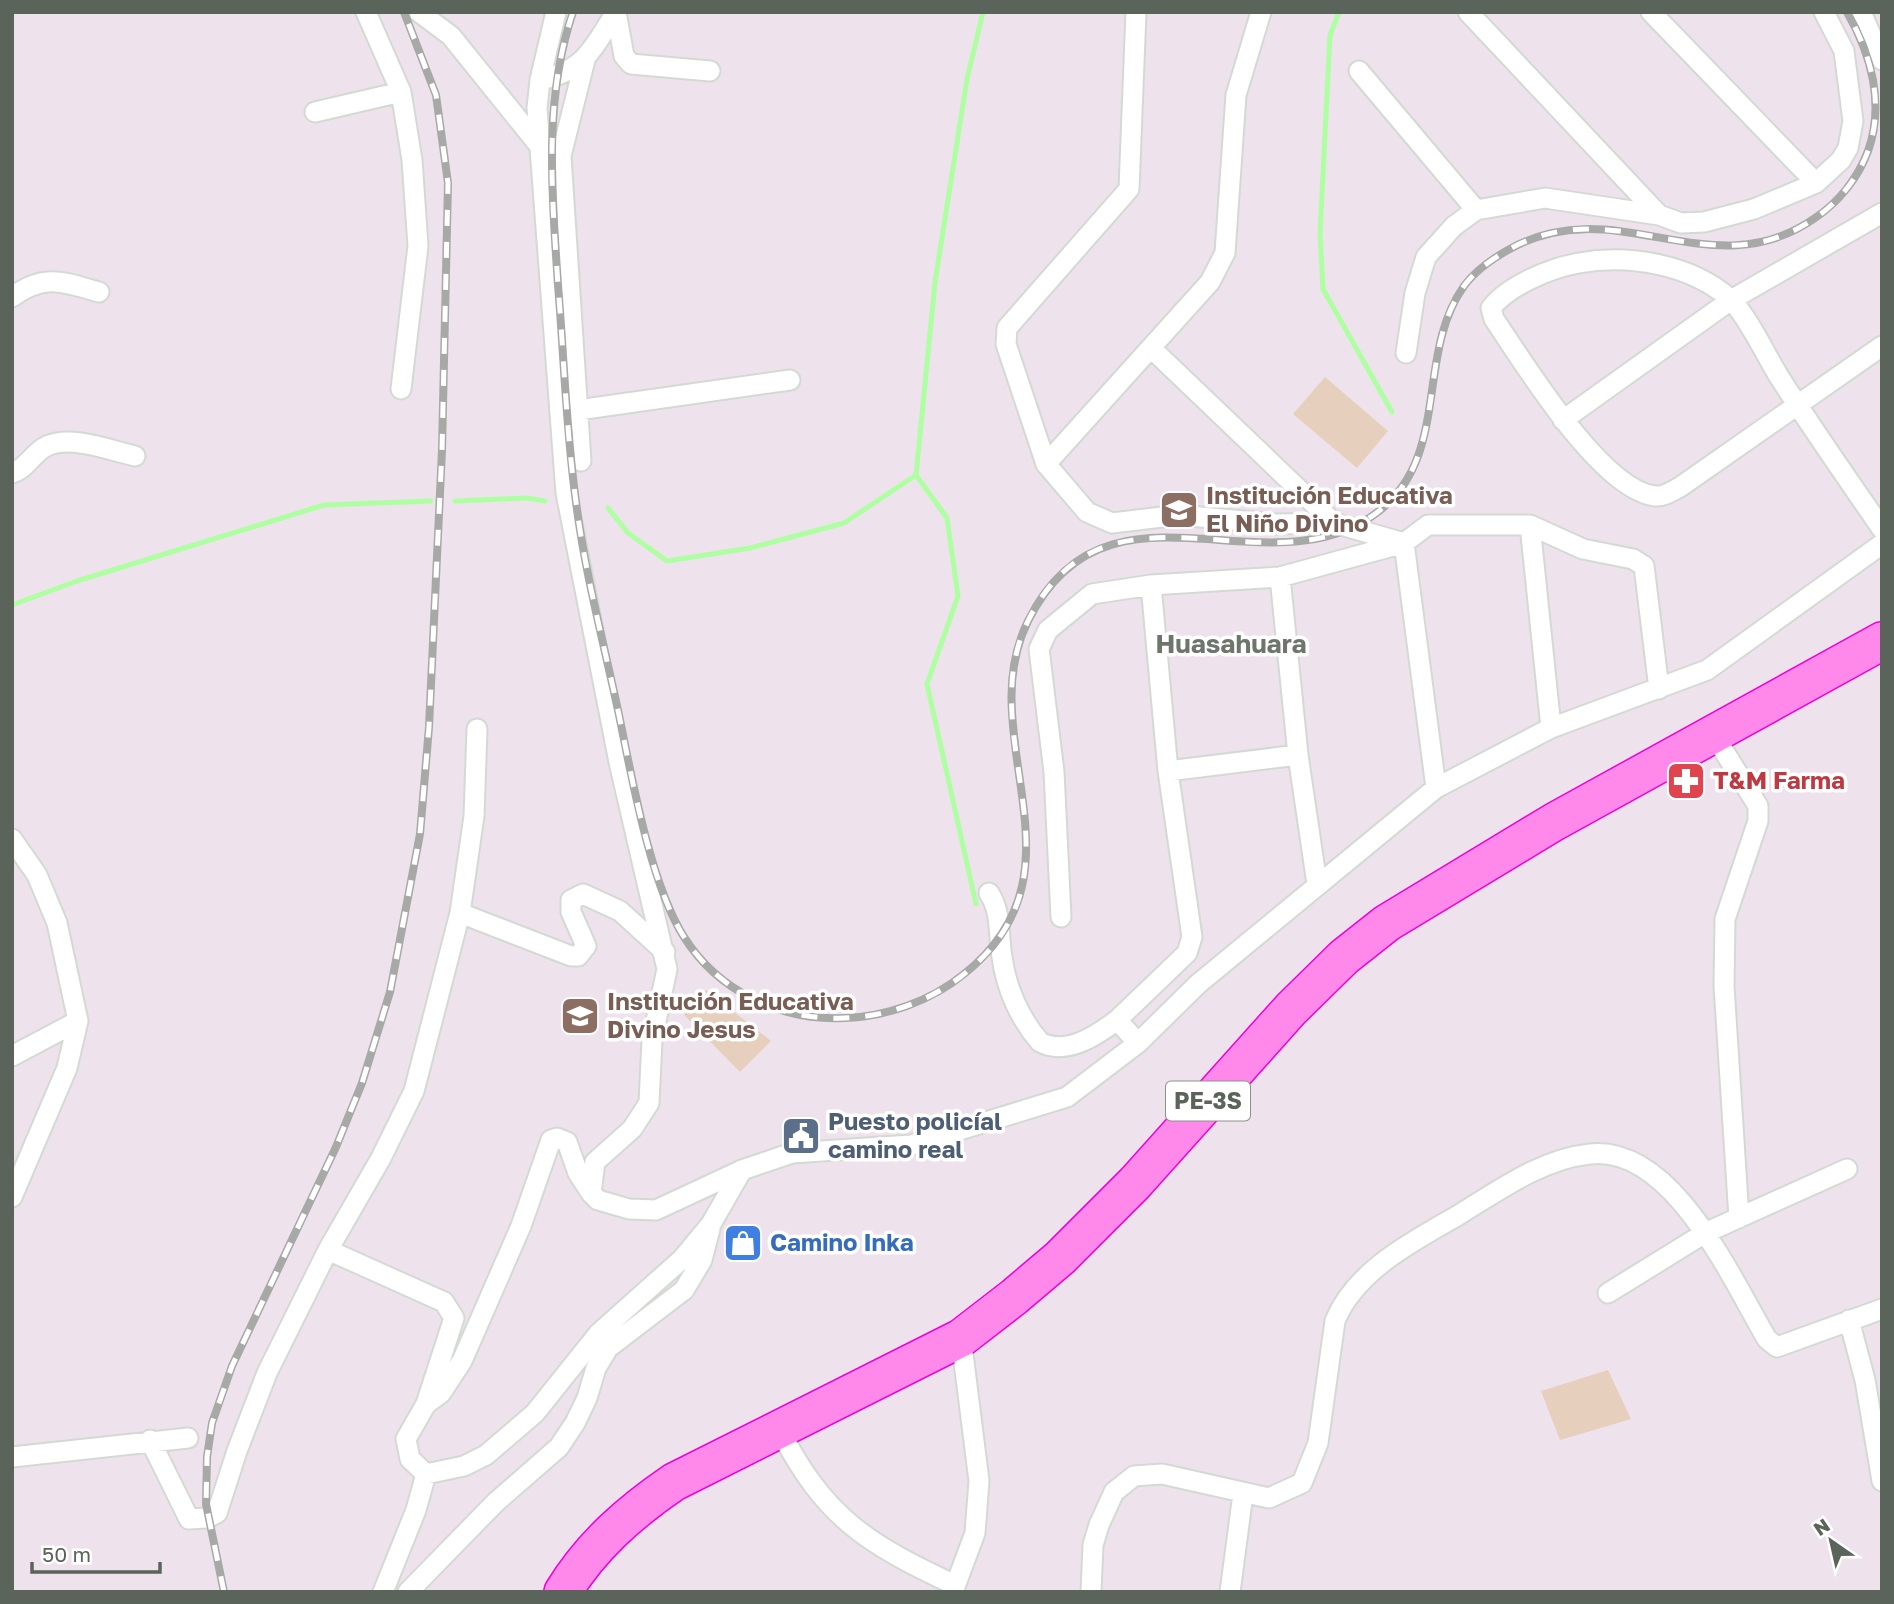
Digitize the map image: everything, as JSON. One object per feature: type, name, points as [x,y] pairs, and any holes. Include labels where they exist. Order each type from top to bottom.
[{"type":"highway","name":"PE-3S","points":[[563,1592],[607,1535],[643,1503],[674,1482],[778,1427],[861,1390],[961,1338],[1060,1258],[1108,1211],[1264,1039],[1344,957],[1387,923],[1457,879],[1712,732],[1815,680],[1882,640]]},
{"type":"street","points":[[366,12],[401,92],[412,160],[418,247],[401,389]]},
{"type":"street","points":[[419,12],[451,36],[538,144]]},
{"type":"street","points":[[556,12],[540,80],[538,144],[566,493],[578,565],[621,773],[666,952],[667,982],[652,1040],[649,1103],[632,1129],[595,1162],[592,1193]]},
{"type":"street","points":[[581,461],[561,156],[585,60],[616,12],[624,56],[631,64],[710,71]]},
{"type":"street","points":[[1136,12],[1129,189],[1007,328],[1006,344],[1046,464],[1087,512],[1112,523],[1179,516],[1276,524],[1334,523],[1405,543]]},
{"type":"street","points":[[1046,464],[1210,282],[1225,253],[1236,95],[1261,12]]},
{"type":"street","points":[[1468,12],[1660,215]]},
{"type":"street","points":[[1651,12],[1816,183]]},
{"type":"street","points":[[1406,353],[1415,293],[1426,257],[1454,226],[1476,210],[1545,198],[1660,215],[1692,223],[1722,219],[1755,209],[1816,183],[1841,160],[1848,148],[1853,121],[1844,51],[1824,12]]},
{"type":"street","points":[[1861,12],[1882,60]]},
{"type":"street","points":[[540,80],[566,74],[585,60]]},
{"type":"street","points":[[1359,71],[1476,210]]},
{"type":"street","points":[[315,112],[401,92]]},
{"type":"street","points":[[1563,420],[1731,300],[1882,213]]},
{"type":"street","points":[[1882,346],[1799,407],[1663,496],[1652,496],[1615,476],[1563,420],[1494,319],[1491,308],[1504,293],[1567,265],[1602,259],[1625,259],[1686,273],[1731,300],[1799,407],[1882,529]]},
{"type":"street","points":[[12,297],[30,285],[48,280],[99,292]]},
{"type":"street","points":[[1151,348],[1334,523]]},
{"type":"street","points":[[560,434],[579,416],[790,380]]},
{"type":"street","points":[[12,473],[22,468],[45,446],[64,441],[135,456]]},
{"type":"street","points":[[1061,917],[1054,772],[1039,649],[1048,630],[1092,594],[1151,585],[1280,577],[1405,543],[1428,525],[1530,525],[1583,549],[1633,559],[1644,566],[1659,690]]},
{"type":"street","points":[[1530,525],[1551,728]]},
{"type":"street","points":[[1405,543],[1436,788]]},
{"type":"street","points":[[426,1404],[441,1393],[462,1361],[521,1226],[551,1140],[557,1138],[567,1142],[578,1173],[598,1200],[629,1209],[656,1210],[742,1170],[792,1153],[911,1145],[1067,1097],[1138,1043],[1198,984],[1436,788],[1551,728],[1707,670],[1740,649],[1882,544]]},
{"type":"street","points":[[1280,577],[1298,755],[1317,884]]},
{"type":"street","points":[[989,893],[998,913],[1001,956],[1010,989],[1026,1024],[1040,1042],[1063,1047],[1089,1039],[1117,1020],[1191,946],[1168,771],[1151,585]]},
{"type":"street","points":[[150,1440],[189,1519],[207,1518],[217,1513],[267,1373],[328,1250],[381,1158],[414,1091],[460,913],[474,816],[477,729]]},
{"type":"street","points":[[1712,732],[1758,807],[1758,821],[1726,919],[1724,986],[1740,1218]]},
{"type":"street","points":[[1168,771],[1298,755]]},
{"type":"street","points":[[12,839],[37,875],[57,923],[78,1021],[66,1068],[12,1197]]},
{"type":"street","points":[[460,913],[571,956],[578,956],[586,946],[571,912],[571,900],[583,894],[620,911],[666,952]]},
{"type":"street","points":[[1117,1020],[1138,1043]]},
{"type":"street","points":[[12,1056],[78,1021]]},
{"type":"street","points":[[1091,1592],[1093,1545],[1114,1492],[1134,1476],[1162,1474],[1242,1494],[1275,1497],[1302,1483],[1318,1443],[1335,1321],[1342,1303],[1360,1282],[1408,1245],[1535,1170],[1576,1156],[1613,1153],[1656,1176],[1705,1233],[1767,1339],[1777,1347],[1882,1308]]},
{"type":"street","points":[[328,1250],[449,1306],[454,1318],[426,1404],[408,1432],[406,1444],[415,1466],[426,1474],[464,1466],[486,1455],[535,1413],[599,1333],[682,1259],[711,1224],[742,1170]]},
{"type":"street","points":[[1608,1293],[1705,1233],[1847,1170]]},
{"type":"street","points":[[408,1592],[496,1502],[559,1447],[575,1423],[587,1398],[596,1368],[608,1348],[684,1290],[702,1260],[711,1224]]},
{"type":"street","points":[[1849,1320],[1865,1380],[1882,1481]]},
{"type":"street","points":[[778,1427],[806,1477],[851,1527],[954,1589],[975,1533],[979,1490],[961,1338]]},
{"type":"street","points":[[12,1457],[188,1438]]},
{"type":"street","points":[[383,1592],[416,1510],[426,1474]]},
{"type":"street","points":[[1230,1592],[1242,1494]]},
{"type":"shaded area","points":[[1325,377],[1388,431],[1357,468],[1293,414]]},
{"type":"shaded area","points":[[706,990],[771,1041],[740,1072],[684,1015]]},
{"type":"shaded area","points":[[1608,1370],[1631,1419],[1560,1440],[1541,1391]]},
{"type":"waterway","points":[[976,904],[927,684],[958,596],[947,518],[916,475],[935,282],[967,79],[983,12]]},
{"type":"waterway","points":[[1339,12],[1330,35],[1320,233],[1323,289],[1392,412]]},
{"type":"waterway","points":[[608,508],[628,533],[667,561],[750,548],[844,523],[916,475]]},
{"type":"waterway","points":[[455,501],[527,498],[545,501]]},
{"type":"waterway","points":[[12,605],[77,581],[324,505],[431,501]]},
{"type":"railway","points":[[224,1592],[206,1504],[207,1457],[212,1423],[232,1366],[336,1147],[362,1083],[390,992],[420,834],[429,727],[442,450],[448,183],[436,95],[404,12]]},
{"type":"railway","points":[[573,12],[557,79],[552,148],[554,217],[570,448],[584,556],[636,799],[661,888],[672,915],[698,956],[714,973],[753,999],[774,1008],[820,1018],[860,1017],[892,1011],[923,1000],[964,974],[1002,934],[1021,892],[1026,848],[1012,711],[1014,666],[1028,621],[1061,574],[1101,548],[1145,539],[1289,542],[1336,534],[1379,511],[1401,488],[1416,462],[1425,433],[1440,342],[1449,313],[1468,281],[1508,250],[1548,234],[1587,229],[1701,244],[1738,245],[1776,238],[1815,218],[1832,205],[1853,180],[1864,161],[1873,133],[1873,80],[1863,45],[1847,12]]},
{"type":"place","name":"Institución Educativa El Niño Divino","points":[[1179,510]]},
{"type":"place","name":"T&M Farma","points":[[1686,781]]},
{"type":"place","name":"Institución Educativa Divino Jesus","points":[[580,1016]]},
{"type":"place","name":"Puesto policíal camino real","points":[[801,1136]]},
{"type":"place","name":"Camino Inka","points":[[743,1243]]},
{"type":"district","name":"Huasahuara","points":[[1231,644]]}]
